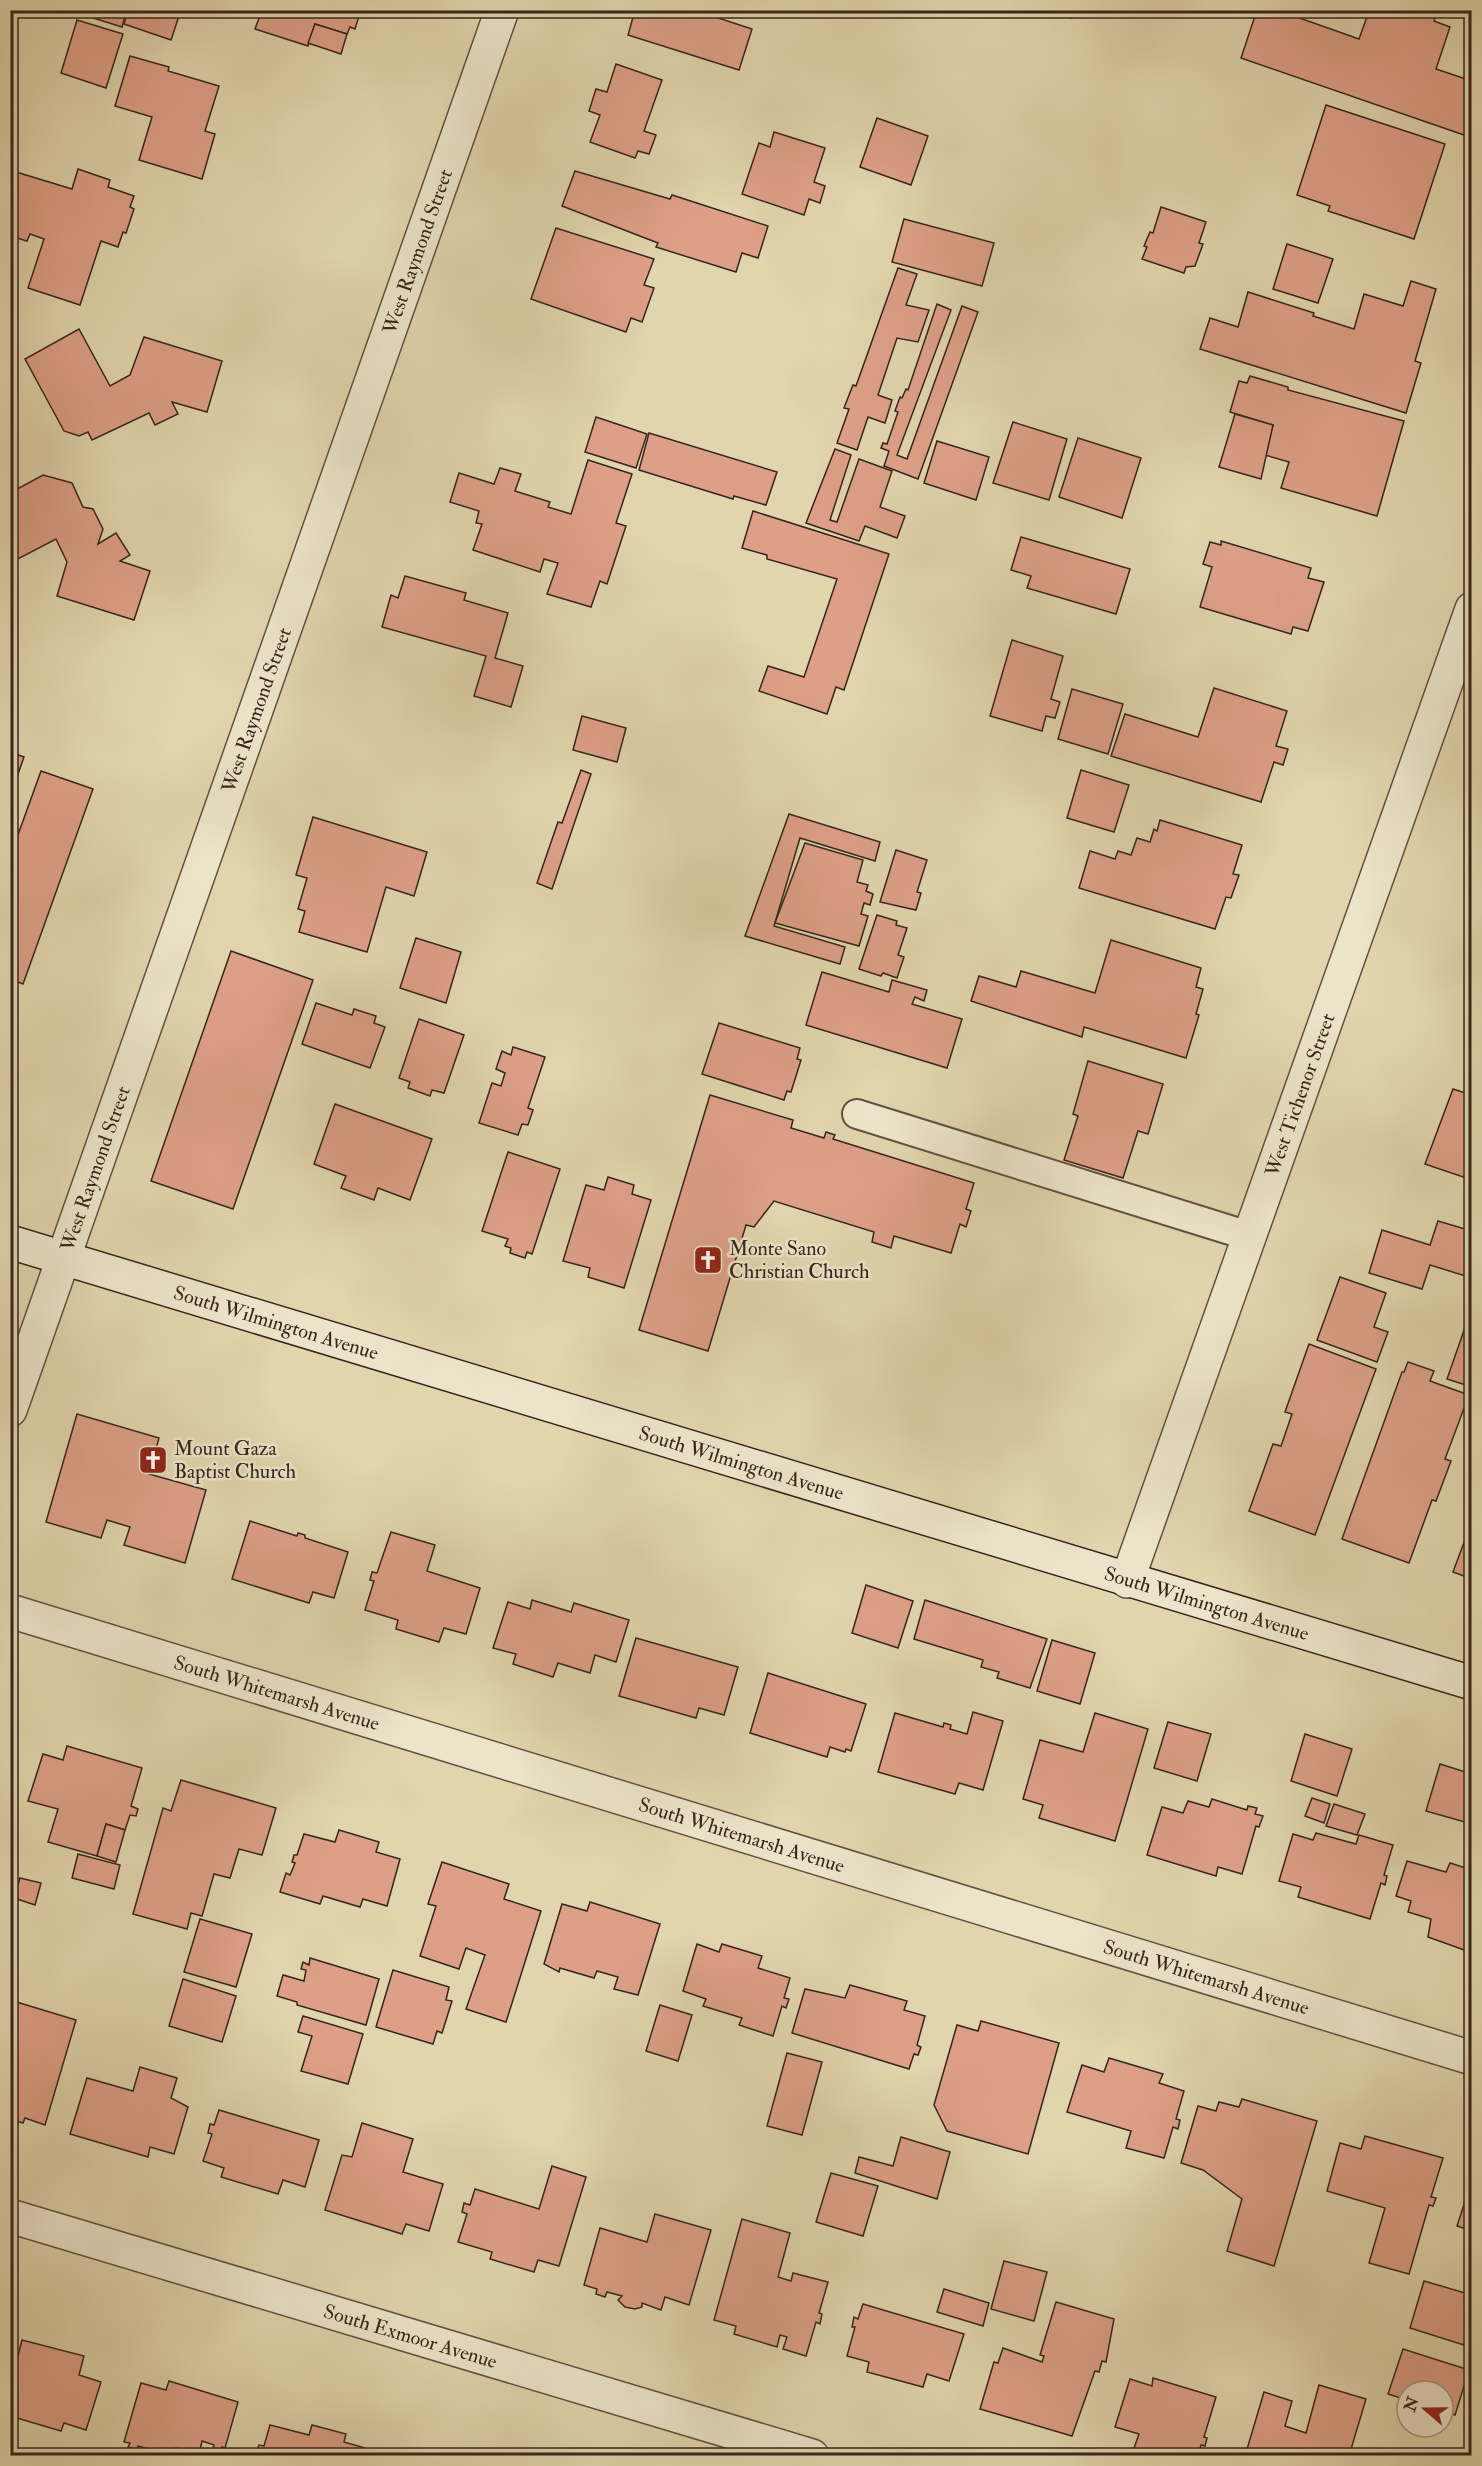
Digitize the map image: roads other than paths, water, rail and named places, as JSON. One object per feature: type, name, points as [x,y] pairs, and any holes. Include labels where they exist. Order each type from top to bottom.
[{"type":"street","name":"West Raymond Street","points":[[10,1410],[502,10]]},
{"type":"street","name":"West Tichenor Street","points":[[1127,1581],[1472,609]]},
{"type":"street","name":"South Wilmington Avenue","points":[[10,1242],[1127,1581],[1472,1683]]},
{"type":"street","name":"South Whitemarsh Avenue","points":[[10,1611],[1472,2058]]},
{"type":"street","name":"South Exmoor Avenue","points":[[10,2216],[812,2456]]},
{"type":"lane","points":[[857,1114],[1249,1236]]},
{"type":"place","name":"Monte Sano Christian Church","points":[[708,1260]]},
{"type":"place","name":"Mount Gaza Baptist Church","points":[[153,1460]]}]
